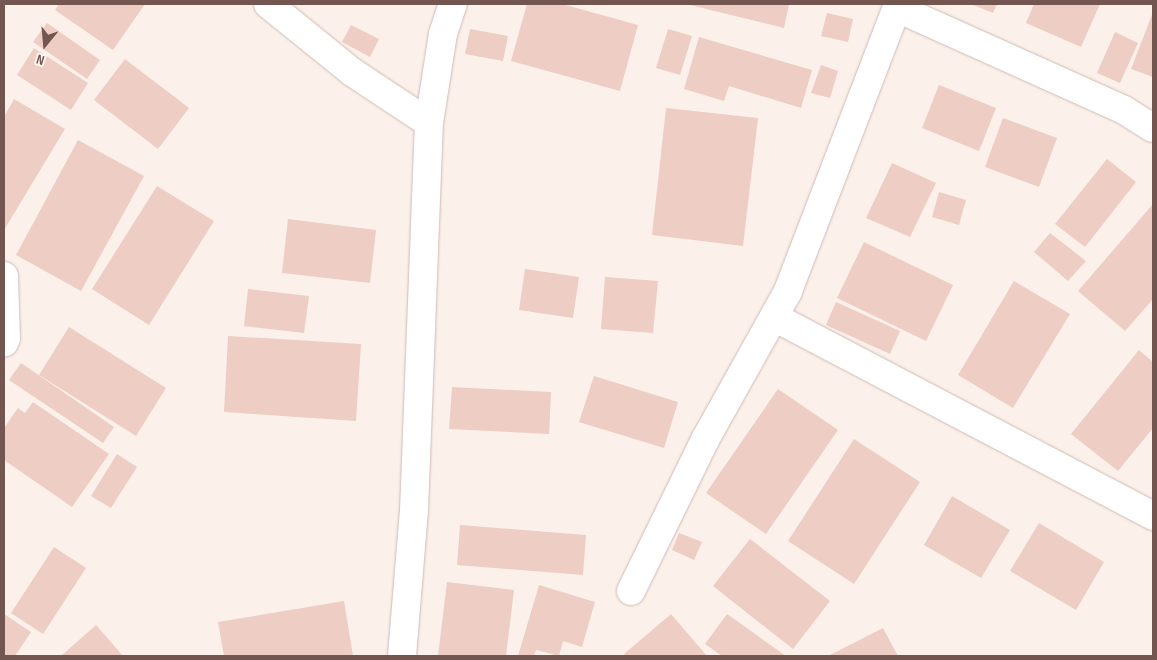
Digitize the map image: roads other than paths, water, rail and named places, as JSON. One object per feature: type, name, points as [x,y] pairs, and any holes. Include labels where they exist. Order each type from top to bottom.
[{"type":"street","points":[[268,4],[352,72],[429,123]]},
{"type":"street","points":[[402,656],[414,511],[429,123],[444,34],[453,4]]},
{"type":"street","points":[[632,591],[706,438],[788,291],[898,6],[1124,110],[1153,128]]},
{"type":"street","points":[[4,276],[6,338],[4,343]]},
{"type":"street","points":[[774,317],[1153,516]]}]
